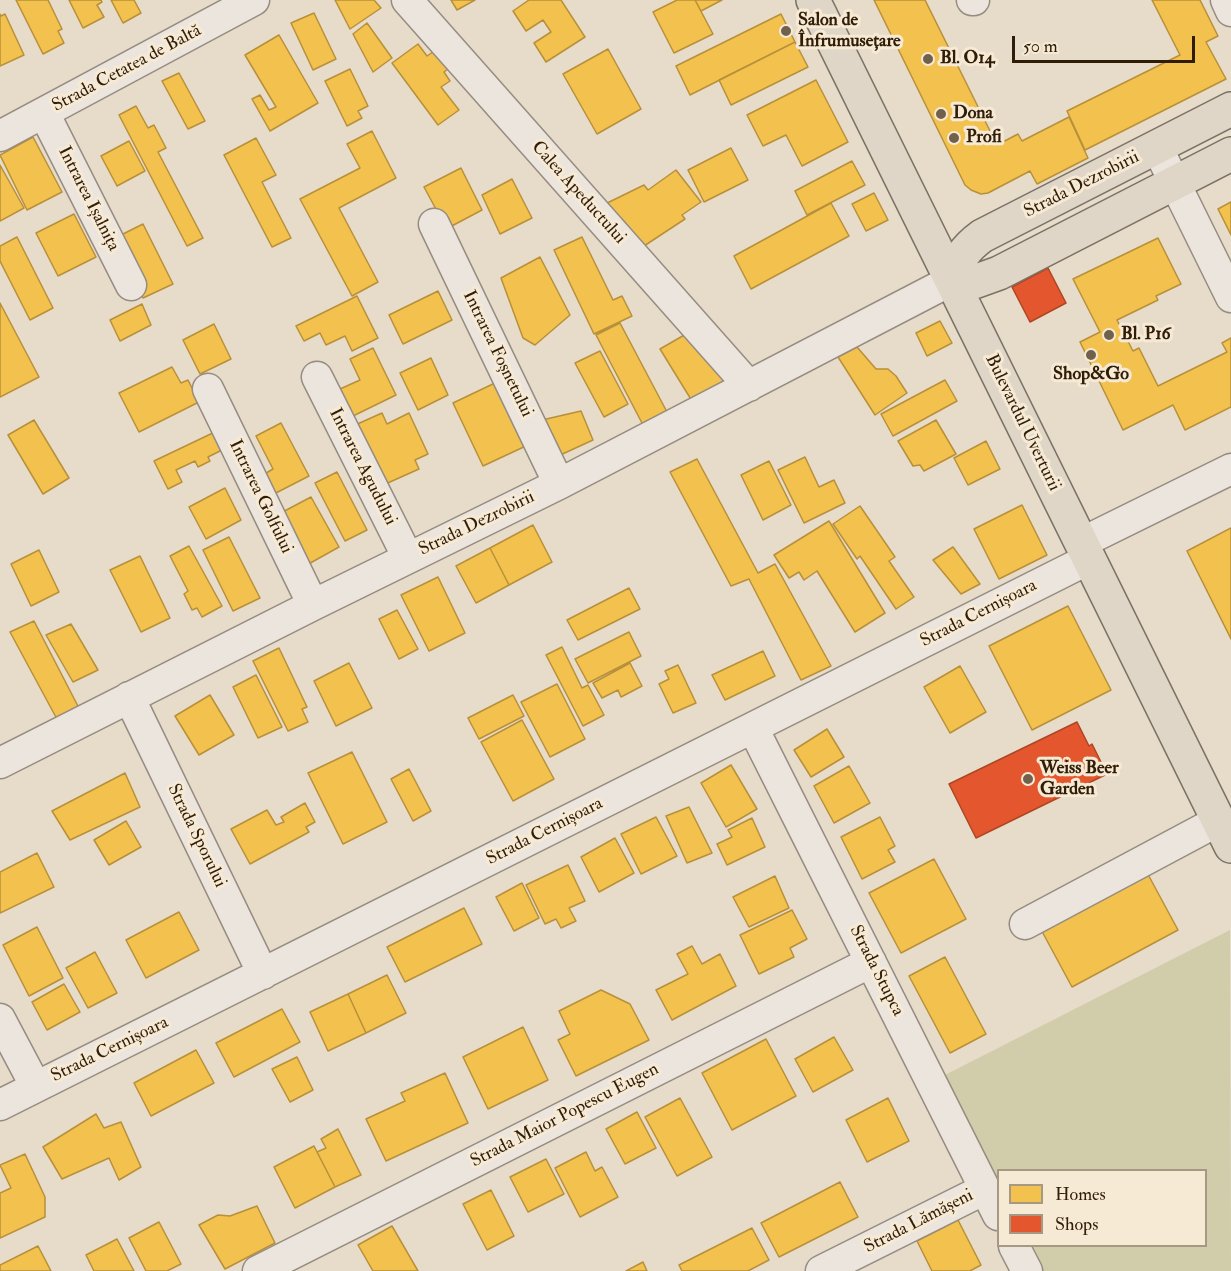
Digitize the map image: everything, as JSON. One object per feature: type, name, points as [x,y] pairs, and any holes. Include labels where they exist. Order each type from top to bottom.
[{"type":"main road","name":"Bulevardul Uverturii","points":[[813,0],[1224,833]]},
{"type":"main road","name":"Strada Dezrobirii","points":[[1231,109],[982,236],[961,256],[952,280],[974,282],[999,273],[1231,154]]},
{"type":"street","name":"Strada Cetatea de Baltă","points":[[0,136],[254,0]]},
{"type":"street","name":"Calea Apeductului","points":[[407,0],[749,386]]},
{"type":"street","points":[[1226,0],[1231,11]]},
{"type":"street","name":"Intrarea Ișalnița","points":[[44,113],[131,285]]},
{"type":"street","points":[[1157,147],[1231,297]]},
{"type":"street","name":"Intrarea Foșnetului","points":[[434,224],[559,484]]},
{"type":"street","name":"Strada Dezrobirii","points":[[0,763],[559,484],[952,280]]},
{"type":"street","name":"Intrarea Agudului","points":[[317,376],[408,558]]},
{"type":"street","name":"Intrarea Golfului","points":[[208,389],[313,605]]},
{"type":"street","name":"Strada Cernișoara","points":[[0,1105],[753,728],[1085,551],[1231,469]]},
{"type":"street","name":"Strada Sporului","points":[[129,698],[263,974]]},
{"type":"street","name":"Strada Stupca","points":[[753,728],[997,1211]]},
{"type":"street","points":[[1025,924],[1224,833]]},
{"type":"street","name":"Strada Maior Popescu Eugen","points":[[258,1271],[872,962]]},
{"type":"street","points":[[0,1019],[36,1087]]},
{"type":"street","name":"Strada Lămășeni","points":[[821,1271],[985,1189]]},
{"type":"street","points":[[1015,1247],[1027,1271]]},
{"type":"shaded area","points":[[1230,930],[1231,1271],[1043,1271],[1031,1247],[1207,1247],[1207,1169],[997,1169],[997,1181],[943,1076]]},
{"type":"building: Homes","points":[[16,0],[48,0],[62,29],[58,31],[64,43],[43,54]]},
{"type":"building: Homes","points":[[69,0],[101,0],[102,2],[97,5],[104,17],[83,28]]},
{"type":"building: Homes","points":[[111,0],[134,0],[141,13],[123,23]]},
{"type":"building: Homes","points":[[335,0],[374,0],[381,8],[350,29]]},
{"type":"building: Homes","points":[[451,0],[475,0],[457,10]]},
{"type":"building: Homes","points":[[529,0],[561,0],[585,37],[546,62],[534,43],[551,32],[543,20],[526,31],[513,11]]},
{"type":"building: Homes","points":[[677,0],[695,0],[713,34],[674,53],[653,12]]},
{"type":"building: Homes","points":[[695,0],[722,0],[701,11]]},
{"type":"building: Homes","name":"Bl. O14","points":[[874,0],[925,0],[997,145],[1018,134],[1022,141],[1069,117],[1088,158],[1037,184],[1030,171],[988,193],[981,194],[971,190],[965,185]]},
{"type":"building: Homes","points":[[1152,0],[1200,0],[1218,36],[1206,42],[1226,79],[1085,150],[1067,111],[1180,55]]},
{"type":"building: Homes","points":[[314,13],[336,59],[313,70],[291,23]]},
{"type":"building: Homes","points":[[0,14],[1,16],[5,14],[24,55],[0,66]]},
{"type":"building: Homes","points":[[781,14],[795,42],[690,95],[676,66]]},
{"type":"building: Homes","points":[[367,23],[392,58],[373,72],[353,34]]},
{"type":"building: Homes","points":[[279,35],[318,103],[270,131],[252,99],[260,95],[269,110],[276,107],[245,55]]},
{"type":"building: Homes","points":[[795,42],[808,67],[731,105],[719,80]]},
{"type":"building: Homes","points":[[418,44],[427,56],[440,47],[453,65],[444,72],[450,81],[441,87],[459,110],[438,125],[392,63]]},
{"type":"building: Homes","points":[[608,49],[641,109],[597,134],[563,74]]},
{"type":"building: Homes","points":[[350,69],[368,106],[358,111],[362,118],[347,126],[325,81]]},
{"type":"building: Homes","points":[[179,73],[205,121],[188,129],[162,81]]},
{"type":"building: Homes","points":[[816,80],[848,142],[802,166],[786,135],[763,146],[747,115]]},
{"type":"building: Homes","points":[[136,106],[148,128],[154,125],[166,148],[158,152],[203,238],[187,246],[119,115]]},
{"type":"building: Homes","points":[[372,131],[396,178],[339,208],[378,282],[352,296],[300,199],[360,168],[347,144]]},
{"type":"building: Homes","points":[[33,137],[62,192],[27,210],[0,155]]},
{"type":"building: Homes","points":[[256,138],[276,175],[262,182],[291,238],[272,247],[224,155]]},
{"type":"building: Homes","points":[[129,141],[145,171],[117,186],[101,156]]},
{"type":"building: Homes","points":[[731,148],[748,180],[704,202],[688,170]]},
{"type":"building: Homes","points":[[852,161],[865,185],[807,215],[795,191]]},
{"type":"building: Homes","points":[[0,165],[24,208],[0,221]]},
{"type":"building: Homes","points":[[461,168],[482,210],[448,228],[424,187]]},
{"type":"building: Homes","points":[[676,170],[701,202],[682,215],[685,219],[644,246],[622,219],[613,225],[599,207],[644,185],[648,190]]},
{"type":"building: Homes","points":[[512,179],[532,218],[500,234],[482,195]]},
{"type":"building: Homes","points":[[874,193],[888,220],[866,231],[852,204]]},
{"type":"building: Homes","points":[[1231,202],[1231,235],[1218,209]]},
{"type":"building: Homes","points":[[831,203],[849,236],[751,289],[734,256]]},
{"type":"building: Homes","points":[[74,214],[96,257],[58,276],[36,233]]},
{"type":"building: Homes","points":[[143,224],[173,284],[143,298],[113,239]]},
{"type":"building: Homes","points":[[17,237],[53,308],[30,320],[0,261],[0,246]]},
{"type":"building: Homes","points":[[582,237],[613,300],[622,296],[632,316],[594,334],[554,250]]},
{"type":"building: Homes","name":"Bl. P16","points":[[1158,238],[1181,284],[1156,296],[1158,300],[1117,320],[1133,351],[1139,348],[1158,386],[1227,352],[1222,343],[1231,338],[1231,407],[1185,430],[1173,405],[1123,430],[1080,342],[1100,332],[1073,279]]},
{"type":"building: Homes","points":[[540,257],[570,315],[535,345],[523,338],[501,278]]},
{"type":"building: Homes","points":[[438,291],[452,320],[403,344],[389,315]]},
{"type":"building: Homes","points":[[357,296],[378,338],[352,351],[345,336],[326,345],[320,333],[304,341],[296,326]]},
{"type":"building: Homes","points":[[0,303],[39,377],[0,397]]},
{"type":"building: Homes","points":[[142,304],[151,325],[120,341],[110,320]]},
{"type":"building: Homes","points":[[940,321],[952,343],[927,356],[916,333]]},
{"type":"building: Homes","points":[[620,323],[667,412],[643,425],[596,335]]},
{"type":"building: Homes","points":[[214,324],[231,359],[200,374],[183,340]]},
{"type":"building: Homes","points":[[686,334],[727,380],[692,401],[660,349]]},
{"type":"building: Homes","points":[[857,347],[876,369],[888,369],[896,376],[907,393],[875,415],[838,357]]},
{"type":"building: Homes","points":[[373,348],[396,395],[353,416],[340,389],[360,380],[350,359]]},
{"type":"building: Homes","points":[[600,351],[628,404],[604,417],[575,363]]},
{"type":"building: Homes","points":[[431,358],[448,395],[418,410],[400,373]]},
{"type":"building: Homes","points":[[172,367],[181,383],[188,380],[199,402],[139,432],[119,393]]},
{"type":"building: Homes","points":[[945,380],[957,401],[893,436],[881,414]]},
{"type":"building: Homes","points":[[497,382],[528,445],[483,466],[453,403]]},
{"type":"building: Homes","points":[[581,411],[593,440],[556,457],[542,420]]},
{"type":"building: Homes","points":[[382,413],[387,424],[409,413],[428,454],[415,460],[419,469],[381,486],[353,426]]},
{"type":"building: Homes","points":[[34,420],[69,478],[43,494],[8,435]]},
{"type":"building: Homes","points":[[936,420],[956,454],[924,471],[920,465],[913,466],[898,441]]},
{"type":"building: Homes","points":[[281,423],[309,476],[272,495],[261,476],[273,469],[256,436]]},
{"type":"building: Homes","points":[[219,430],[228,447],[208,457],[210,461],[198,467],[195,461],[176,470],[182,482],[168,489],[154,461]]},
{"type":"building: Homes","points":[[986,441],[1000,469],[968,485],[954,458]]},
{"type":"building: Homes","points":[[805,457],[819,487],[834,480],[845,503],[804,523],[778,470]]},
{"type":"building: Homes","points":[[697,459],[758,573],[775,564],[831,666],[801,680],[749,579],[731,586],[670,472]]},
{"type":"building: Homes","points":[[769,461],[791,505],[763,520],[741,475]]},
{"type":"building: Homes","points":[[337,472],[367,530],[345,541],[315,483]]},
{"type":"building: Homes","points":[[225,488],[241,520],[206,539],[189,507]]},
{"type":"building: Homes","points":[[311,497],[339,547],[305,566],[277,515]]},
{"type":"building: Homes","points":[[1022,505],[1047,555],[999,579],[974,529]]},
{"type":"building: Homes","points":[[860,506],[895,557],[889,561],[914,597],[896,609],[860,556],[857,559],[833,524]]},
{"type":"building: Homes","points":[[829,521],[885,613],[855,632],[817,571],[804,580],[799,572],[789,578],[774,555]]},
{"type":"building: Homes","points":[[533,525],[552,562],[509,585],[490,548]]},
{"type":"building: Homes","points":[[1231,528],[1231,639],[1187,551]]},
{"type":"building: Homes","points":[[229,537],[260,598],[233,611],[203,550]]},
{"type":"building: Homes","points":[[189,546],[222,606],[202,617],[197,608],[192,610],[184,594],[188,591],[170,556]]},
{"type":"building: Homes","points":[[953,547],[980,584],[961,594],[933,560]]},
{"type":"building: Homes","points":[[490,548],[509,585],[476,603],[456,566]]},
{"type":"building: Homes","points":[[39,550],[59,592],[31,606],[11,564]]},
{"type":"building: Homes","points":[[140,556],[170,618],[141,632],[110,570]]},
{"type":"building: Homes","points":[[438,577],[465,633],[429,651],[401,595]]},
{"type":"building: Homes","points":[[629,588],[640,609],[578,640],[567,620]]},
{"type":"building: Homes","points":[[1068,606],[1111,690],[1032,730],[989,646]]},
{"type":"building: Homes","points":[[397,610],[418,649],[399,659],[379,619]]},
{"type":"building: Homes","points":[[34,621],[80,710],[58,721],[10,632]]},
{"type":"building: Homes","points":[[71,624],[98,670],[73,682],[46,635]]},
{"type":"building: Homes","points":[[629,632],[641,656],[588,683],[575,659]]},
{"type":"building: Homes","points":[[562,647],[582,688],[588,685],[604,715],[583,726],[546,655]]},
{"type":"building: Homes","points":[[279,648],[307,707],[302,709],[308,722],[288,731],[253,661]]},
{"type":"building: Homes","points":[[763,651],[775,676],[725,700],[712,675]]},
{"type":"building: Homes","points":[[349,663],[372,708],[336,726],[314,681]]},
{"type":"building: Homes","points":[[630,663],[642,686],[621,697],[618,690],[602,698],[593,683]]},
{"type":"building: Homes","points":[[678,665],[696,703],[673,713],[659,684],[669,679],[665,671]]},
{"type":"building: Homes","points":[[960,666],[986,712],[950,733],[924,687]]},
{"type":"building: Homes","points":[[256,675],[282,727],[258,738],[233,687]]},
{"type":"building: Homes","points":[[557,684],[585,739],[550,757],[521,702]]},
{"type":"building: Homes","points":[[210,695],[234,735],[199,755],[175,716]]},
{"type":"building: Homes","points":[[513,695],[524,716],[479,739],[468,718]]},
{"type":"building: Homes","points":[[522,720],[554,779],[513,801],[481,742]]},
{"type":"building: Homes","points":[[827,729],[844,757],[811,777],[794,750]]},
{"type":"building: Homes","points":[[352,752],[387,822],[343,844],[308,773]]},
{"type":"building: Homes","points":[[731,765],[757,809],[726,827],[701,783]]},
{"type":"building: Homes","points":[[849,766],[870,803],[834,823],[814,786]]},
{"type":"building: Homes","points":[[409,769],[431,811],[413,821],[391,779]]},
{"type":"building: Homes","points":[[125,773],[140,807],[70,840],[52,811]]},
{"type":"building: Homes","points":[[305,803],[315,822],[306,827],[309,832],[250,864],[231,829],[267,810],[276,825],[284,822],[281,817]]},
{"type":"building: Homes","points":[[689,807],[712,853],[687,863],[666,816]]},
{"type":"building: Homes","points":[[656,817],[677,856],[641,874],[621,834]]},
{"type":"building: Homes","points":[[880,817],[895,846],[888,850],[895,862],[862,879],[841,837]]},
{"type":"building: Homes","points":[[752,818],[765,847],[727,865],[717,844],[732,837],[728,830]]},
{"type":"building: Homes","points":[[126,821],[141,847],[109,865],[94,840]]},
{"type":"building: Homes","points":[[615,838],[634,873],[599,892],[581,857]]},
{"type":"building: Homes","points":[[37,853],[54,887],[0,913],[0,872]]},
{"type":"building: Homes","points":[[934,859],[966,919],[901,953],[869,893]]},
{"type":"building: Homes","points":[[568,865],[585,901],[569,908],[576,921],[561,928],[556,919],[545,924],[526,885]]},
{"type":"building: Homes","points":[[1144,867],[1178,930],[1072,987],[1038,924]]},
{"type":"building: Homes","points":[[775,876],[789,908],[749,927],[733,897]]},
{"type":"building: Homes","points":[[522,883],[539,918],[514,931],[496,897]]},
{"type":"building: Homes","points":[[464,908],[482,944],[405,982],[387,947]]},
{"type":"building: Homes","points":[[792,910],[807,939],[790,948],[794,957],[759,974],[740,935]]},
{"type":"building: Homes","points":[[179,912],[199,950],[146,978],[126,940]]},
{"type":"building: Homes","points":[[37,927],[63,978],[29,996],[3,945]]},
{"type":"building: Homes","points":[[692,946],[702,964],[720,954],[736,986],[672,1020],[656,990],[688,974],[677,954]]},
{"type":"building: Homes","points":[[95,952],[117,993],[88,1008],[66,968]]},
{"type":"building: Homes","points":[[945,957],[986,1034],[950,1053],[909,976]]},
{"type":"building: Homes","points":[[387,975],[406,1013],[366,1033],[348,994]]},
{"type":"building: Homes","points":[[64,984],[80,1012],[47,1030],[32,1002]]},
{"type":"building: Homes","points":[[601,990],[630,1004],[649,1040],[576,1076],[558,1040],[570,1034],[559,1011]]},
{"type":"building: Homes","points":[[348,994],[366,1033],[328,1051],[310,1012]]},
{"type":"building: Homes","points":[[282,1009],[300,1042],[234,1077],[216,1043]]},
{"type":"building: Homes","points":[[523,1027],[548,1080],[488,1109],[463,1057]]},
{"type":"building: Homes","points":[[834,1037],[853,1070],[813,1092],[795,1059]]},
{"type":"building: Homes","points":[[766,1039],[796,1096],[732,1130],[702,1073]]},
{"type":"building: Homes","points":[[196,1050],[214,1083],[151,1116],[134,1083]]},
{"type":"building: Homes","points":[[297,1057],[313,1090],[290,1102],[272,1069]]},
{"type":"building: Homes","points":[[445,1073],[468,1123],[386,1161],[366,1119],[405,1101],[401,1093]]},
{"type":"building: Homes","points":[[680,1098],[712,1157],[677,1176],[645,1117]]},
{"type":"building: Homes","points":[[888,1098],[909,1141],[867,1162],[846,1120]]},
{"type":"building: Homes","points":[[637,1112],[656,1148],[625,1164],[606,1129]]},
{"type":"building: Homes","points":[[96,1114],[104,1128],[121,1122],[141,1167],[119,1180],[109,1158],[62,1179],[43,1147]]},
{"type":"building: Homes","points":[[338,1129],[361,1175],[335,1187],[317,1152],[326,1148],[321,1139]]},
{"type":"building: Homes","points":[[314,1146],[335,1187],[295,1208],[274,1167]]},
{"type":"building: Homes","points":[[586,1152],[595,1171],[602,1167],[618,1197],[580,1217],[555,1168]]},
{"type":"building: Homes","points":[[25,1154],[45,1197],[45,1217],[0,1238],[0,1193],[11,1188],[0,1165]]},
{"type":"building: Homes","points":[[546,1159],[564,1194],[528,1212],[510,1177]]},
{"type":"building: Homes","points":[[840,1182],[858,1217],[779,1257],[761,1223]]},
{"type":"building: Homes","points":[[491,1190],[514,1236],[487,1250],[463,1204]]},
{"type":"building: Homes","points":[[257,1206],[275,1243],[225,1269],[199,1225],[218,1215],[230,1216]]},
{"type":"building: Homes","points":[[958,1220],[981,1265],[970,1271],[932,1271],[917,1241]]},
{"type":"building: Homes","points":[[159,1222],[181,1264],[167,1271],[146,1271],[129,1238]]},
{"type":"building: Homes","points":[[392,1226],[418,1271],[373,1271],[358,1245]]},
{"type":"building: Homes","points":[[752,1228],[769,1260],[748,1271],[682,1271],[679,1265]]},
{"type":"building: Homes","points":[[117,1239],[134,1271],[94,1271],[86,1255]]},
{"type":"building: Homes","points":[[38,1246],[51,1271],[0,1271],[0,1265]]},
{"type":"building: Homes","points":[[643,1262],[647,1271],[626,1271]]},
{"type":"building: Shops","points":[[1048,268],[1066,303],[1030,322],[1012,287]]},
{"type":"building: Shops","name":"Weiss Beer Garden","points":[[1077,722],[1089,746],[1092,744],[1107,774],[976,838],[949,784]]},
{"type":"place","name":"Salon de Înfrumusețare","points":[[786,31]]},
{"type":"place","name":"Bl. O14","points":[[928,59]]},
{"type":"place","name":"Dona","points":[[941,114]]},
{"type":"place","name":"Profi","points":[[954,138]]},
{"type":"place","name":"Bl. P16","points":[[1109,335]]},
{"type":"place","name":"Shop&Go","points":[[1091,355]]},
{"type":"place","name":"Weiss Beer Garden","points":[[1028,779]]}]
